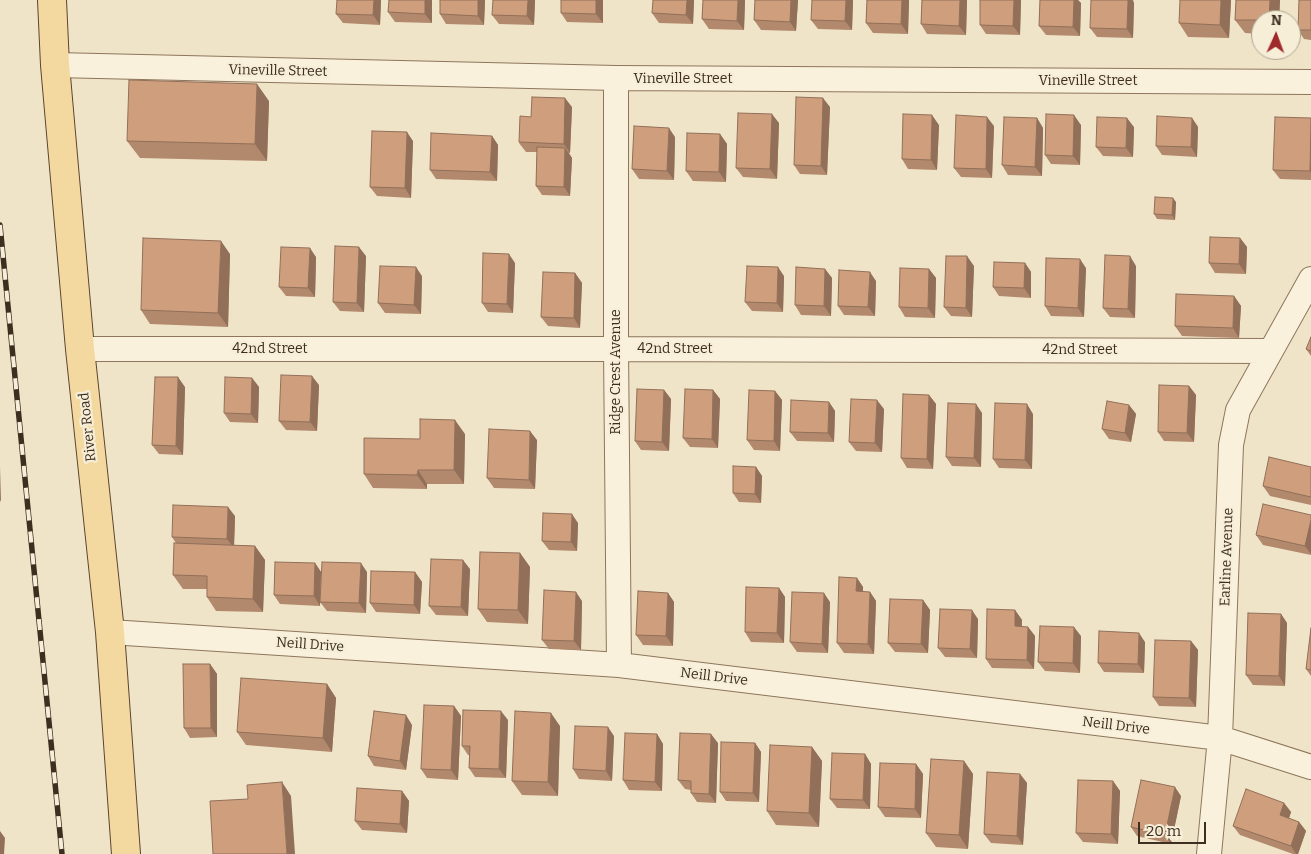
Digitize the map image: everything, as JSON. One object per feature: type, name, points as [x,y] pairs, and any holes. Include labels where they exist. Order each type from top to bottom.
[{"type":"main road","name":"River Road","points":[[52,0],[55,65],[80,349],[110,632],[126,854]]},
{"type":"street","name":"Vineville Street","points":[[55,65],[616,78],[1311,82]]},
{"type":"street","name":"Ridge Crest Avenue","points":[[616,78],[619,665]]},
{"type":"street","name":"Earline Avenue","points":[[1209,854],[1220,738],[1231,445],[1238,410],[1311,279]]},
{"type":"street","name":"42nd Street","points":[[80,349],[1270,351]]},
{"type":"street","name":"Neill Drive","points":[[110,632],[619,665],[1220,738],[1311,767]]},
{"type":"building","points":[[337,0],[374,0],[373,15],[336,14]]},
{"type":"building","points":[[389,0],[425,0],[425,14],[388,12]]},
{"type":"building","points":[[440,0],[478,0],[478,16],[440,14]]},
{"type":"building","points":[[493,0],[528,0],[527,16],[492,15]]},
{"type":"building","points":[[561,0],[596,0],[596,14],[561,13]]},
{"type":"building","points":[[653,0],[687,0],[686,15],[652,13]]},
{"type":"building","points":[[703,0],[738,0],[737,21],[702,19]]},
{"type":"building","points":[[755,0],[791,0],[790,22],[754,20]]},
{"type":"building","points":[[812,0],[846,0],[845,21],[811,20]]},
{"type":"building","points":[[867,0],[902,0],[901,24],[866,23]]},
{"type":"building","points":[[922,0],[960,0],[959,26],[921,24]]},
{"type":"building","points":[[980,0],[1014,0],[1013,26],[980,25]]},
{"type":"building","points":[[1040,0],[1074,0],[1073,27],[1039,26]]},
{"type":"building","points":[[1091,0],[1128,0],[1127,29],[1090,28]]},
{"type":"building","points":[[1180,0],[1221,0],[1220,25],[1179,23]]},
{"type":"building","points":[[1236,0],[1270,0],[1270,10],[1251,10],[1251,20],[1235,20]]},
{"type":"building","points":[[1299,0],[1311,0],[1311,30],[1301,30],[1301,10],[1299,10]]},
{"type":"building","points":[[129,80],[257,84],[255,144],[127,141]]},
{"type":"building","points":[[532,97],[565,98],[564,144],[519,142],[520,116],[531,117]]},
{"type":"building","points":[[796,97],[823,98],[821,166],[794,165]]},
{"type":"building","points":[[738,113],[772,114],[770,169],[736,168]]},
{"type":"building","points":[[903,114],[932,115],[931,160],[902,159]]},
{"type":"building","points":[[1046,114],[1074,115],[1073,156],[1045,155]]},
{"type":"building","points":[[956,115],[987,117],[986,169],[954,168]]},
{"type":"building","points":[[1157,116],[1192,118],[1191,147],[1156,146]]},
{"type":"building","points":[[1004,117],[1037,118],[1035,167],[1002,165]]},
{"type":"building","points":[[1097,117],[1127,118],[1126,148],[1096,147]]},
{"type":"building","points":[[1275,117],[1311,118],[1310,171],[1273,170]]},
{"type":"building","points":[[634,126],[669,128],[667,171],[632,169]]},
{"type":"building","points":[[372,131],[407,132],[405,188],[370,187]]},
{"type":"building","points":[[431,133],[492,136],[490,172],[430,170]]},
{"type":"building","points":[[687,133],[720,134],[719,172],[686,171]]},
{"type":"building","points":[[537,147],[565,148],[564,187],[536,186]]},
{"type":"building","points":[[1155,197],[1173,198],[1172,215],[1154,214]]},
{"type":"building","points":[[1210,237],[1240,238],[1239,264],[1209,263]]},
{"type":"building","points":[[143,238],[221,241],[218,313],[141,310]]},
{"type":"building","points":[[335,246],[359,247],[357,303],[333,302]]},
{"type":"building","points":[[281,247],[310,248],[308,288],[279,287]]},
{"type":"building","points":[[483,253],[509,254],[507,304],[482,303]]},
{"type":"building","points":[[1105,255],[1130,256],[1128,309],[1103,308]]},
{"type":"building","points":[[946,256],[967,256],[966,308],[944,307]]},
{"type":"building","points":[[1046,258],[1080,259],[1078,308],[1045,306]]},
{"type":"building","points":[[994,262],[1025,263],[1024,288],[993,287]]},
{"type":"building","points":[[380,266],[416,267],[414,305],[378,303]]},
{"type":"building","points":[[747,266],[778,267],[777,303],[745,302]]},
{"type":"building","points":[[796,267],[825,269],[824,306],[795,305]]},
{"type":"building","points":[[900,268],[929,269],[928,308],[899,307]]},
{"type":"building","points":[[839,270],[870,272],[868,307],[838,306]]},
{"type":"building","points":[[543,272],[575,273],[574,318],[541,317]]},
{"type":"building","points":[[1176,294],[1234,296],[1233,328],[1175,326]]},
{"type":"building","points":[[1311,337],[1311,351],[1306,349]]},
{"type":"building","points":[[281,375],[312,376],[310,422],[279,421]]},
{"type":"building","points":[[155,377],[178,377],[176,446],[152,445]]},
{"type":"building","points":[[225,377],[252,378],[251,414],[224,413]]},
{"type":"building","points":[[1159,385],[1189,386],[1187,433],[1158,432]]},
{"type":"building","points":[[637,389],[664,390],[662,442],[635,441]]},
{"type":"building","points":[[685,389],[713,390],[712,439],[683,438]]},
{"type":"building","points":[[749,390],[775,391],[774,441],[747,440]]},
{"type":"building","points":[[903,394],[929,395],[927,459],[901,458]]},
{"type":"building","points":[[851,399],[877,400],[875,443],[849,442]]},
{"type":"building","points":[[791,400],[829,402],[828,433],[790,432]]},
{"type":"building","points":[[1107,401],[1129,405],[1125,433],[1102,429]]},
{"type":"building","points":[[948,403],[976,404],[974,458],[946,457]]},
{"type":"building","points":[[995,403],[1027,404],[1025,460],[993,459]]},
{"type":"building","points":[[420,419],[455,420],[454,470],[418,470],[417,475],[364,474],[364,438],[420,439]]},
{"type":"building","points":[[489,429],[530,431],[529,480],[487,478]]},
{"type":"building","points":[[1269,457],[1311,467],[1311,497],[1263,486]]},
{"type":"building","points":[[733,466],[756,467],[755,494],[733,493]]},
{"type":"building","points":[[1263,504],[1311,515],[1305,546],[1256,535]]},
{"type":"building","points":[[173,505],[228,507],[227,539],[172,537]]},
{"type":"building","points":[[543,513],[572,514],[571,542],[542,541]]},
{"type":"building","points":[[174,543],[255,546],[253,599],[207,597],[207,576],[173,575]]},
{"type":"building","points":[[480,552],[520,553],[518,610],[478,609]]},
{"type":"building","points":[[431,559],[463,560],[461,607],[429,606]]},
{"type":"building","points":[[275,562],[315,563],[314,596],[274,595]]},
{"type":"building","points":[[322,562],[361,563],[359,603],[320,602]]},
{"type":"building","points":[[371,571],[415,572],[414,605],[370,603]]},
{"type":"building","points":[[839,577],[857,578],[856,591],[870,592],[868,644],[837,643]]},
{"type":"building","points":[[746,587],[779,588],[777,633],[745,632]]},
{"type":"building","points":[[544,590],[576,592],[574,641],[542,640]]},
{"type":"building","points":[[638,591],[668,593],[666,636],[636,635]]},
{"type":"building","points":[[792,592],[824,593],[822,644],[790,642]]},
{"type":"building","points":[[890,599],[923,600],[921,644],[888,643]]},
{"type":"building","points":[[940,609],[972,610],[970,649],[938,648]]},
{"type":"building","points":[[987,609],[1015,610],[1015,626],[1028,627],[1027,660],[986,659]]},
{"type":"building","points":[[1248,613],[1281,614],[1279,676],[1246,675]]},
{"type":"building","points":[[1040,626],[1074,627],[1073,663],[1038,662]]},
{"type":"building","points":[[1311,628],[1311,670],[1306,669]]},
{"type":"building","points":[[1099,631],[1139,633],[1138,664],[1098,663]]},
{"type":"building","points":[[1155,640],[1191,641],[1189,698],[1153,697]]},
{"type":"building","points":[[183,664],[210,664],[211,728],[184,728]]},
{"type":"building","points":[[241,678],[327,684],[323,738],[237,732]]},
{"type":"building","points":[[424,705],[454,706],[451,770],[421,769]]},
{"type":"building","points":[[463,710],[501,711],[499,769],[469,768],[470,746],[462,746]]},
{"type":"building","points":[[374,711],[406,715],[400,761],[368,756]]},
{"type":"building","points":[[515,711],[551,713],[548,782],[512,781]]},
{"type":"building","points":[[575,726],[608,727],[606,771],[573,769]]},
{"type":"building","points":[[625,733],[657,734],[655,782],[623,780]]},
{"type":"building","points":[[680,733],[711,734],[709,794],[691,793],[691,781],[678,780]]},
{"type":"building","points":[[721,742],[755,743],[753,793],[720,792]]},
{"type":"building","points":[[770,745],[812,747],[809,813],[767,811]]},
{"type":"building","points":[[832,753],[865,754],[863,800],[830,799]]},
{"type":"building","points":[[931,759],[964,761],[959,835],[926,833]]},
{"type":"building","points":[[880,763],[916,764],[915,809],[878,807]]},
{"type":"building","points":[[987,772],[1020,774],[1017,836],[984,834]]},
{"type":"building","points":[[1078,780],[1113,781],[1111,834],[1076,833]]},
{"type":"building","points":[[1141,780],[1175,787],[1165,835],[1131,827]]},
{"type":"building","points":[[282,782],[287,854],[213,854],[210,801],[248,799],[247,785]]},
{"type":"building","points":[[357,788],[402,791],[400,824],[355,821]]},
{"type":"building","points":[[1246,789],[1284,803],[1280,815],[1299,822],[1291,846],[1233,826]]},
{"type":"railway","points":[[0,225],[62,854]]}]
